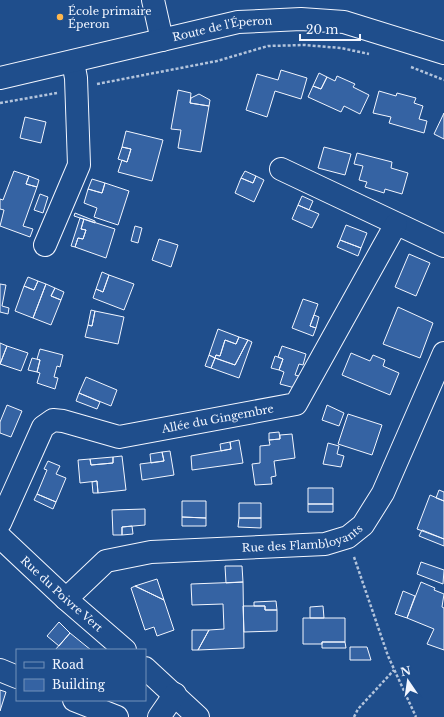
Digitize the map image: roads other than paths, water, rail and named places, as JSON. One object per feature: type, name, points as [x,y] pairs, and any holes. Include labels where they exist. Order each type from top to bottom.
[{"type":"street","points":[[153,0],[162,40]]},
{"type":"street","name":"Route de l'Éperon","points":[[0,78],[238,22],[301,20],[344,22],[444,53]]},
{"type":"street","points":[[45,245],[79,165],[76,78],[73,62]]},
{"type":"street","points":[[281,169],[444,246]]},
{"type":"street","name":"Allée du Gingembre","points":[[0,523],[43,427],[53,420],[63,421],[119,437],[296,404],[396,224]]},
{"type":"street","name":"Rue des Flambloyants","points":[[66,599],[106,561],[151,552],[325,544],[348,537],[363,525],[383,493],[444,352]]},
{"type":"street","name":"Rue du Poivre Vert","points":[[0,536],[66,599],[124,649]]},
{"type":"street","points":[[146,669],[175,694],[198,717]]},
{"type":"street","points":[[0,670],[16,677]]},
{"type":"street","points":[[159,717],[175,694]]},
{"type":"street","points":[[77,701],[117,717]]},
{"type":"place","name":"École primaire Éperon","points":[[60,17]]}]
